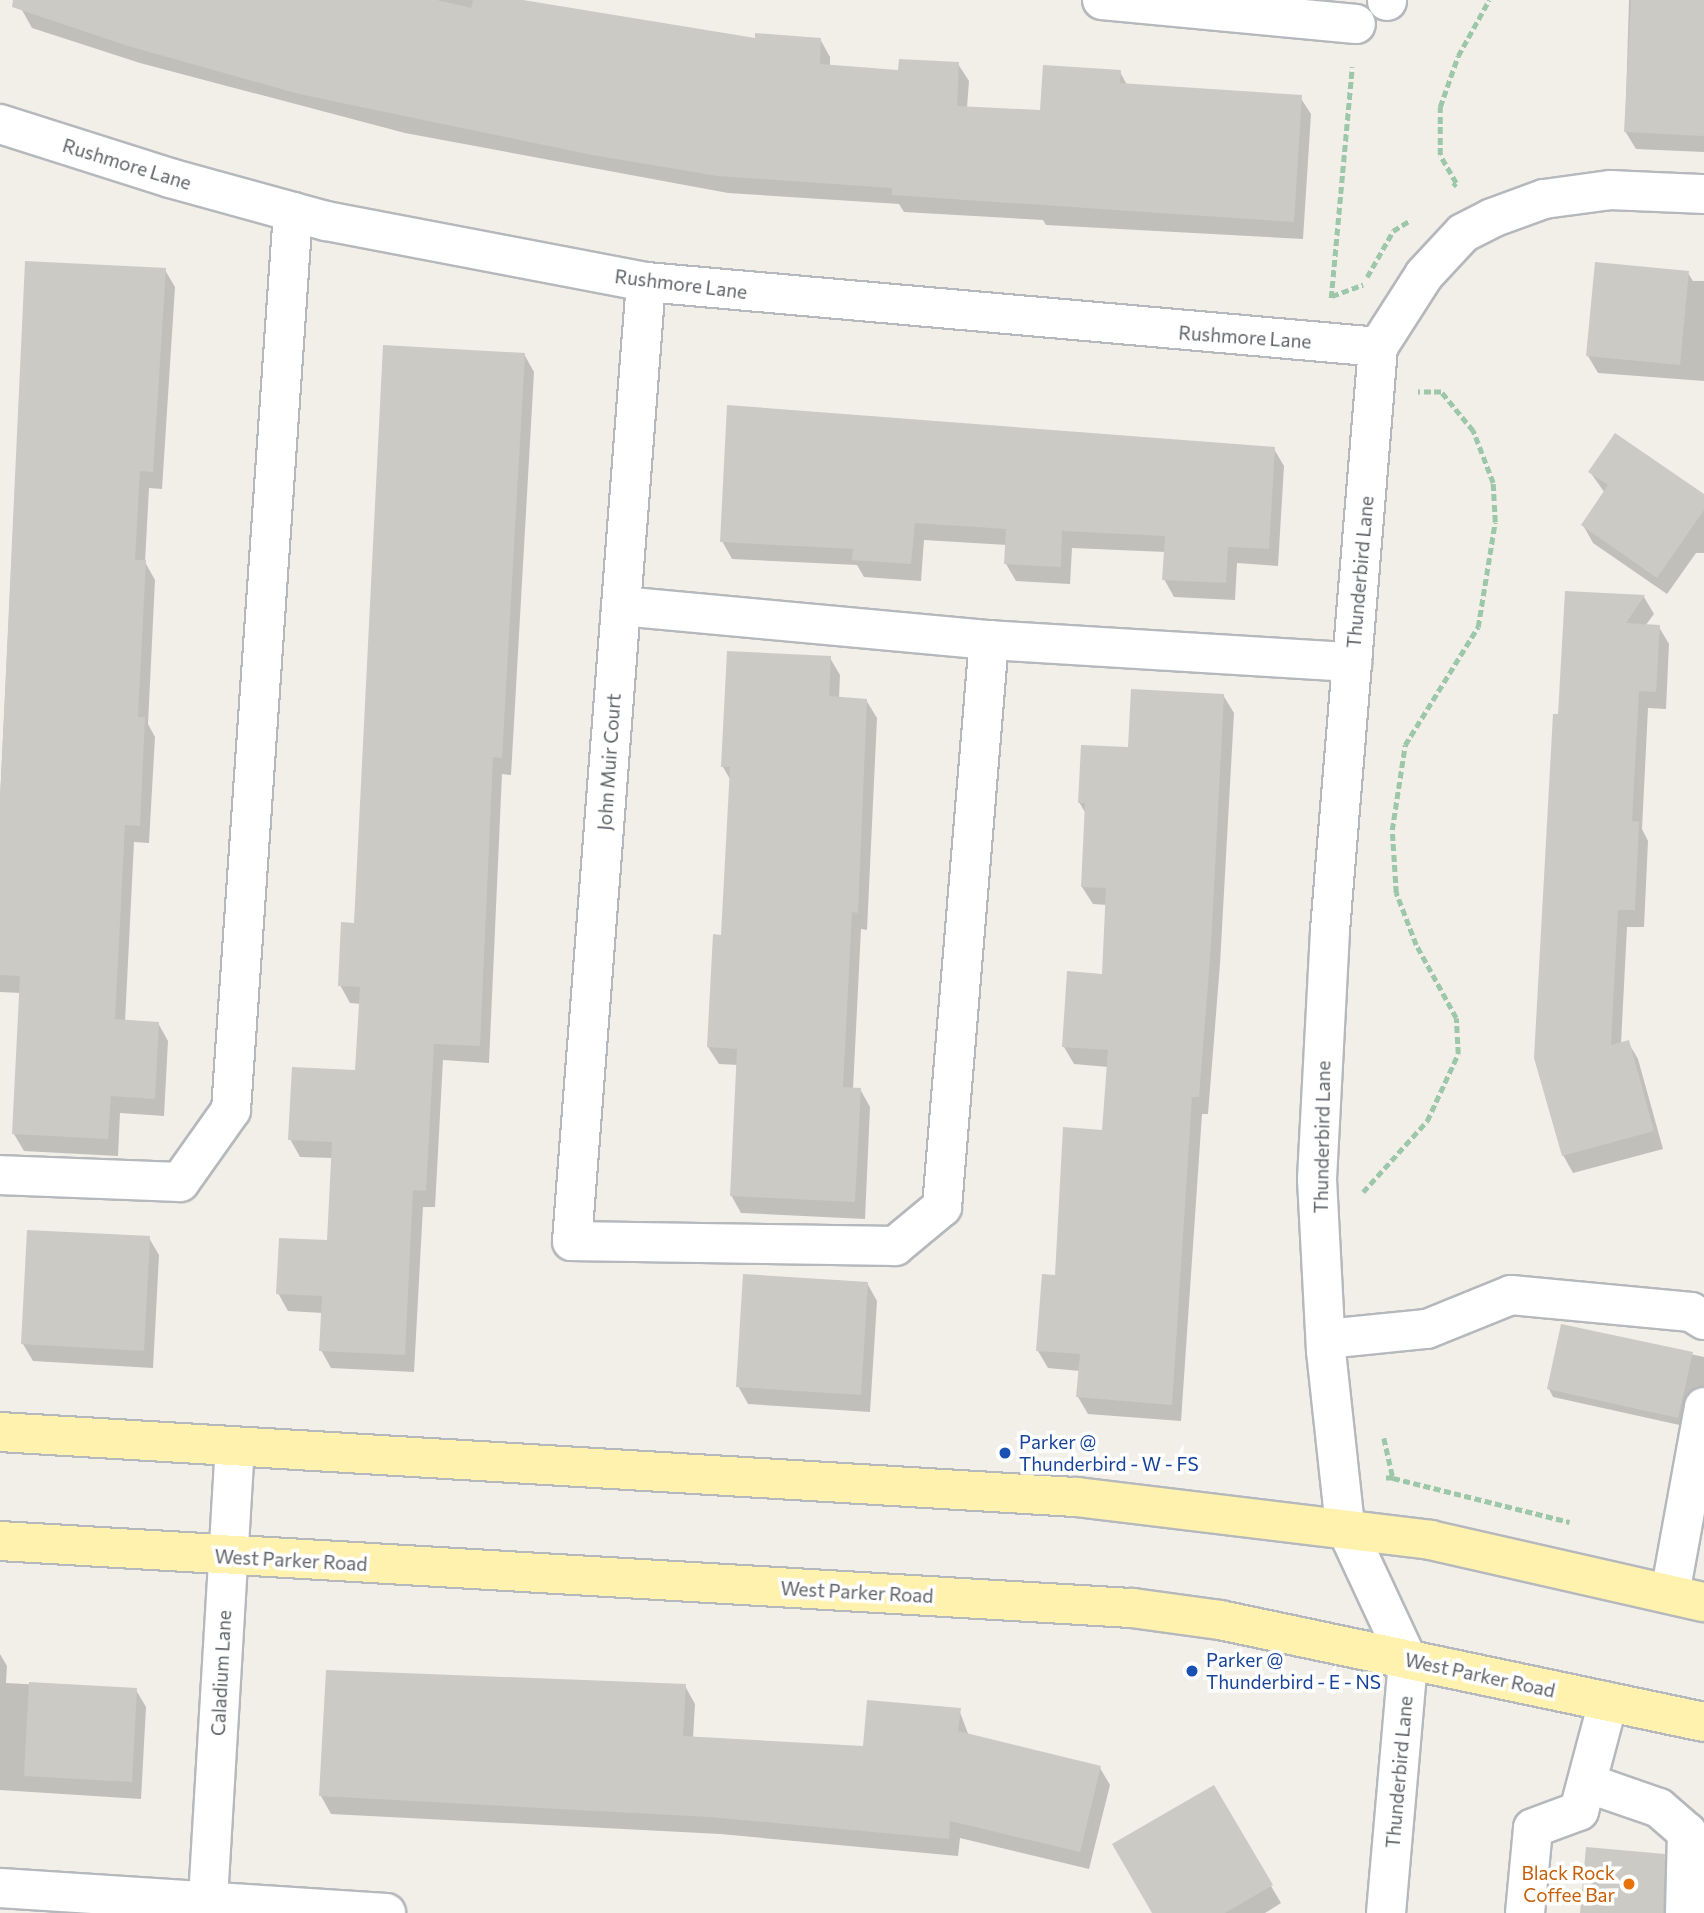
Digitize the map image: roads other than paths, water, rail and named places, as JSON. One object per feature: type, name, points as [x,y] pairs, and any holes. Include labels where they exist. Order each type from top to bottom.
[{"type":"main road","points":[[0,1432],[1076,1497],[1345,1526],[1430,1539],[1687,1598]]},
{"type":"main road","name":"West Parker Road","points":[[0,1541],[228,1557],[1132,1608],[1220,1620],[1704,1722]]},
{"type":"street","points":[[1102,0],[1356,24]]},
{"type":"street","name":"Rushmore Lane","points":[[0,124],[170,178],[293,212],[484,254],[646,282],[1378,347]]},
{"type":"street","points":[[1378,347],[1424,275],[1463,233],[1492,218],[1544,199],[1611,190],[1704,194]]},
{"type":"street","points":[[0,1175],[180,1182],[231,1110],[293,212]]},
{"type":"street","name":"John Muir Court","points":[[646,282],[572,1241],[895,1246],[942,1207],[989,640]]},
{"type":"street","name":"Thunderbird Lane","points":[[1378,347],[1330,930],[1317,1179],[1326,1339],[1345,1526],[1408,1661],[1386,1913]]},
{"type":"street","points":[[621,606],[989,640],[1352,662]]},
{"type":"street","points":[[1326,1339],[1427,1329],[1511,1295],[1691,1312],[1704,1320]]},
{"type":"street","points":[[1687,1598],[1704,1407]]},
{"type":"street","name":"Caladium Lane","points":[[208,1899],[235,1448]]},
{"type":"street","points":[[1525,1913],[1533,1828],[1579,1811],[1608,1702]]},
{"type":"street","points":[[1587,1783],[1659,1808],[1687,1832],[1685,1913]]},
{"type":"street","points":[[0,1888],[208,1899],[386,1913]]},
{"type":"place","name":"Parker @ Thunderbird - W - FS","points":[[1005,1453]]},
{"type":"place","name":"Parker @ Thunderbird - E - NS","points":[[1192,1671]]},
{"type":"place","name":"Black Rock Coffee Bar","points":[[1629,1884]]}]
